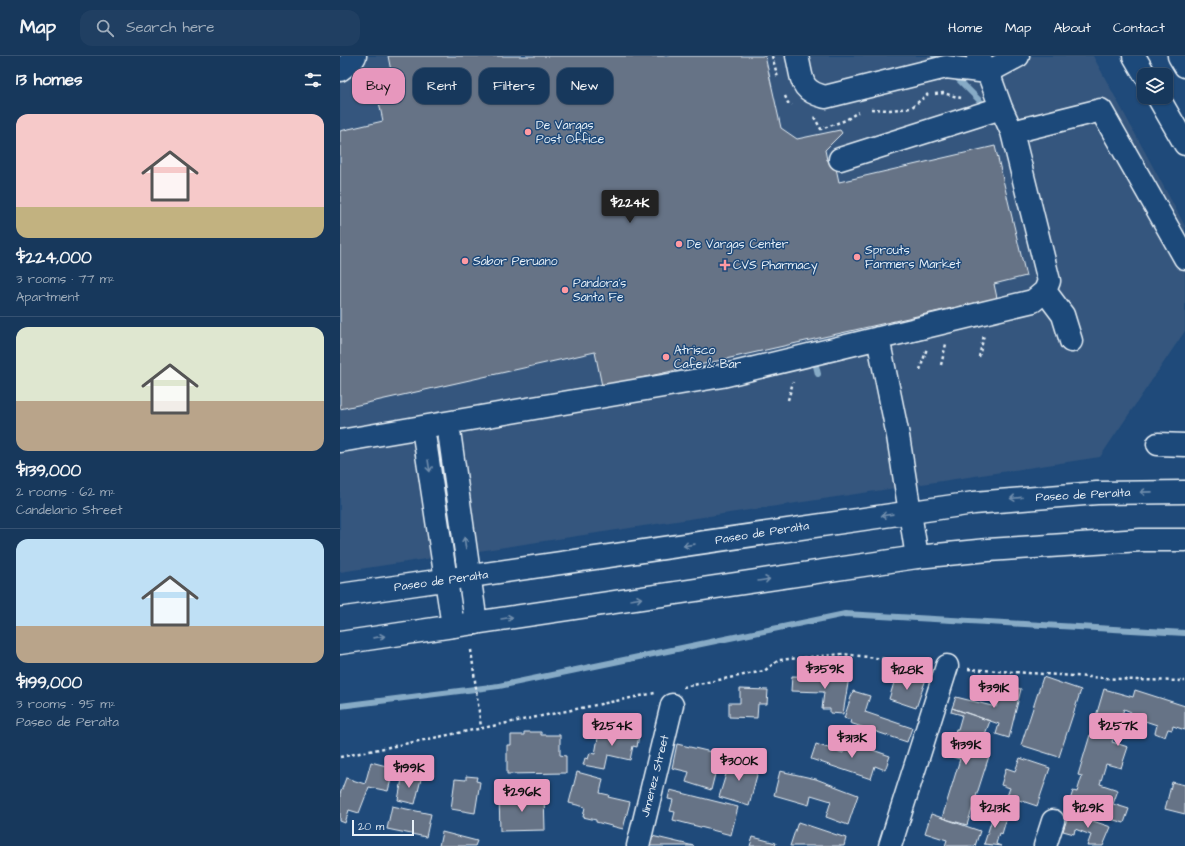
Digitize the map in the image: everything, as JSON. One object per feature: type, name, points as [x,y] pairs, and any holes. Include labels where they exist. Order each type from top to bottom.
[{"type":"main road","points":[[340,70],[352,61],[355,56]]},
{"type":"main road","points":[[797,56],[804,87],[812,93],[825,97],[946,67],[983,64],[1018,56]]},
{"type":"main road","points":[[1134,56],[1141,68]]},
{"type":"main road","points":[[1179,56],[1185,66]]},
{"type":"main road","points":[[340,441],[448,424],[722,376],[1033,301],[1045,291],[1049,281],[1012,132],[983,64]]},
{"type":"main road","points":[[1162,104],[1185,144]]},
{"type":"main road","points":[[840,159],[1001,108]]},
{"type":"main road","points":[[1012,132],[1101,110],[1185,258]]},
{"type":"main road","points":[[1045,291],[1063,315],[1071,341]]},
{"type":"main road","points":[[878,338],[898,436],[917,556]]},
{"type":"main road","points":[[448,424],[476,623]]},
{"type":"main road","points":[[423,428],[453,626]]},
{"type":"main road","points":[[1158,444],[1185,445]]},
{"type":"main road","name":"Paseo de Peralta","points":[[340,595],[910,512],[1032,497],[1097,493],[1185,492]]},
{"type":"main road","points":[[340,643],[917,556],[1141,540],[1185,540]]},
{"type":"main road","points":[[890,846],[947,666]]},
{"type":"main road","name":"Jimenez Street","points":[[638,846],[669,695]]},
{"type":"main road","points":[[1045,846],[1053,821]]},
{"type":"path","points":[[979,357],[984,335]]},
{"type":"path","points":[[940,365],[946,344]]},
{"type":"path","points":[[920,370],[927,348]]},
{"type":"path","points":[[788,400],[794,379]]},
{"type":"path","points":[[471,650],[481,727]]},
{"type":"path","points":[[340,757],[481,727],[669,695],[764,671],[779,660],[842,654],[932,664],[937,662],[947,666],[1135,680],[1185,681]]},
{"type":"shaded area","points":[[340,56],[1093,56],[1185,226],[1185,331],[1100,457],[340,572]]},
{"type":"building","name":"De Vargas Center","points":[[388,56],[765,56],[781,128],[797,139],[840,130],[842,133],[825,150],[827,160],[834,159],[839,182],[995,146],[1026,276],[994,284],[997,298],[619,383],[602,386],[595,352],[340,409],[340,131],[383,121],[379,104],[405,104],[405,68],[390,68]]},
{"type":"building","points":[[895,664],[915,666],[913,676],[894,674]]},
{"type":"building","points":[[835,675],[849,677],[843,714],[830,713],[830,709],[822,709],[824,692],[791,691],[792,676],[834,677]]},
{"type":"building","points":[[896,676],[926,679],[916,708],[889,699]]},
{"type":"building","points":[[1043,677],[1081,690],[1059,757],[1021,745]]},
{"type":"building","points":[[1002,684],[1021,689],[1009,738],[996,734],[999,724],[952,708],[956,697],[996,707]]},
{"type":"building","points":[[740,689],[768,690],[767,704],[758,704],[757,718],[729,717],[729,703],[740,703]]},
{"type":"building","points":[[1104,689],[1133,697],[1135,690],[1185,706],[1185,730],[1173,726],[1172,730],[1168,729],[1165,737],[1155,733],[1157,725],[1130,716],[1131,712],[1124,709],[1112,742],[1128,747],[1121,768],[1106,764],[1100,784],[1118,790],[1113,804],[1129,809],[1124,823],[1068,806],[1073,791],[1077,792],[1082,776],[1078,775],[1090,735],[1093,736],[1098,717],[1096,716]]},
{"type":"building","points":[[853,691],[870,696],[865,712],[912,728],[907,742],[850,723],[851,720],[844,718]]},
{"type":"building","points":[[952,708],[990,721],[979,750],[990,753],[967,825],[942,818],[960,759],[945,755],[951,736],[954,737],[962,715],[951,712]]},
{"type":"building","points":[[600,727],[639,735],[637,747],[633,746],[630,760],[608,755],[605,769],[583,765],[585,758],[588,759],[590,753],[595,754]]},
{"type":"building","points":[[524,732],[541,732],[541,735],[560,735],[560,755],[566,756],[566,773],[507,774],[507,745],[511,745],[511,735],[524,735]]},
{"type":"building","points":[[847,741],[890,756],[885,770],[875,766],[871,779],[811,759],[816,744],[843,753]]},
{"type":"building","points":[[677,744],[720,754],[711,790],[686,782],[689,772],[672,768]]},
{"type":"building","points":[[731,758],[752,764],[750,769],[758,771],[749,806],[719,797]]},
{"type":"building","points":[[1020,758],[1050,768],[1037,806],[1007,796],[1010,788],[1001,785],[1006,768],[1015,771]]},
{"type":"building","points":[[371,762],[394,768],[388,791],[369,787],[359,813],[349,810],[345,823],[340,821],[340,794],[346,778],[365,784]]},
{"type":"building","points":[[780,771],[816,779],[858,795],[848,825],[826,817],[831,801],[811,795],[809,805],[774,795]]},
{"type":"building","points":[[577,772],[603,779],[600,793],[609,795],[608,797],[630,802],[623,829],[583,817],[585,807],[569,803]]},
{"type":"building","points":[[403,774],[421,779],[415,804],[398,800]]},
{"type":"building","points":[[466,776],[477,777],[476,781],[480,782],[475,813],[451,809],[455,779],[466,780]]},
{"type":"building","points":[[1172,782],[1185,785],[1185,814],[1165,809]]},
{"type":"building","points":[[670,790],[738,807],[731,835],[673,820],[675,812],[670,811],[673,800],[668,799]]},
{"type":"building","points":[[544,794],[545,830],[500,831],[499,796]]},
{"type":"building","points":[[392,806],[431,814],[426,837],[387,829]]},
{"type":"building","points":[[994,813],[1007,817],[1002,834],[999,833],[996,844],[1001,846],[984,844]]},
{"type":"building","points":[[1069,813],[1111,827],[1103,846],[1087,846],[1091,835],[1075,829],[1074,834],[1063,831]]},
{"type":"building","points":[[931,814],[980,831],[975,846],[945,846],[947,840],[925,833]]},
{"type":"building","points":[[798,822],[846,838],[844,846],[790,846]]},
{"type":"building","points":[[442,832],[477,841],[475,846],[439,846]]},
{"type":"building","points":[[652,836],[694,846],[649,846]]},
{"type":"building","points":[[753,837],[776,843],[775,846],[750,846]]},
{"type":"waterway","points":[[934,56],[942,64]]},
{"type":"waterway","points":[[953,74],[986,107]]},
{"type":"waterway","points":[[814,358],[818,374]]},
{"type":"waterway","points":[[340,706],[499,686],[845,614],[1185,633]]},
{"type":"place","name":"De Vargas Post Office","points":[[528,132]]},
{"type":"place","name":"De Vargas Center","points":[[679,244]]},
{"type":"place","name":"Sprouts Farmers Market","points":[[857,257]]},
{"type":"place","name":"Sabor Peruano","points":[[465,261]]},
{"type":"place","name":"CVS Pharmacy","points":[[725,265]]},
{"type":"place","name":"Pandora's Santa Fe","points":[[565,290]]},
{"type":"place","name":"Atrisco Cafe & Bar","points":[[666,357]]}]
